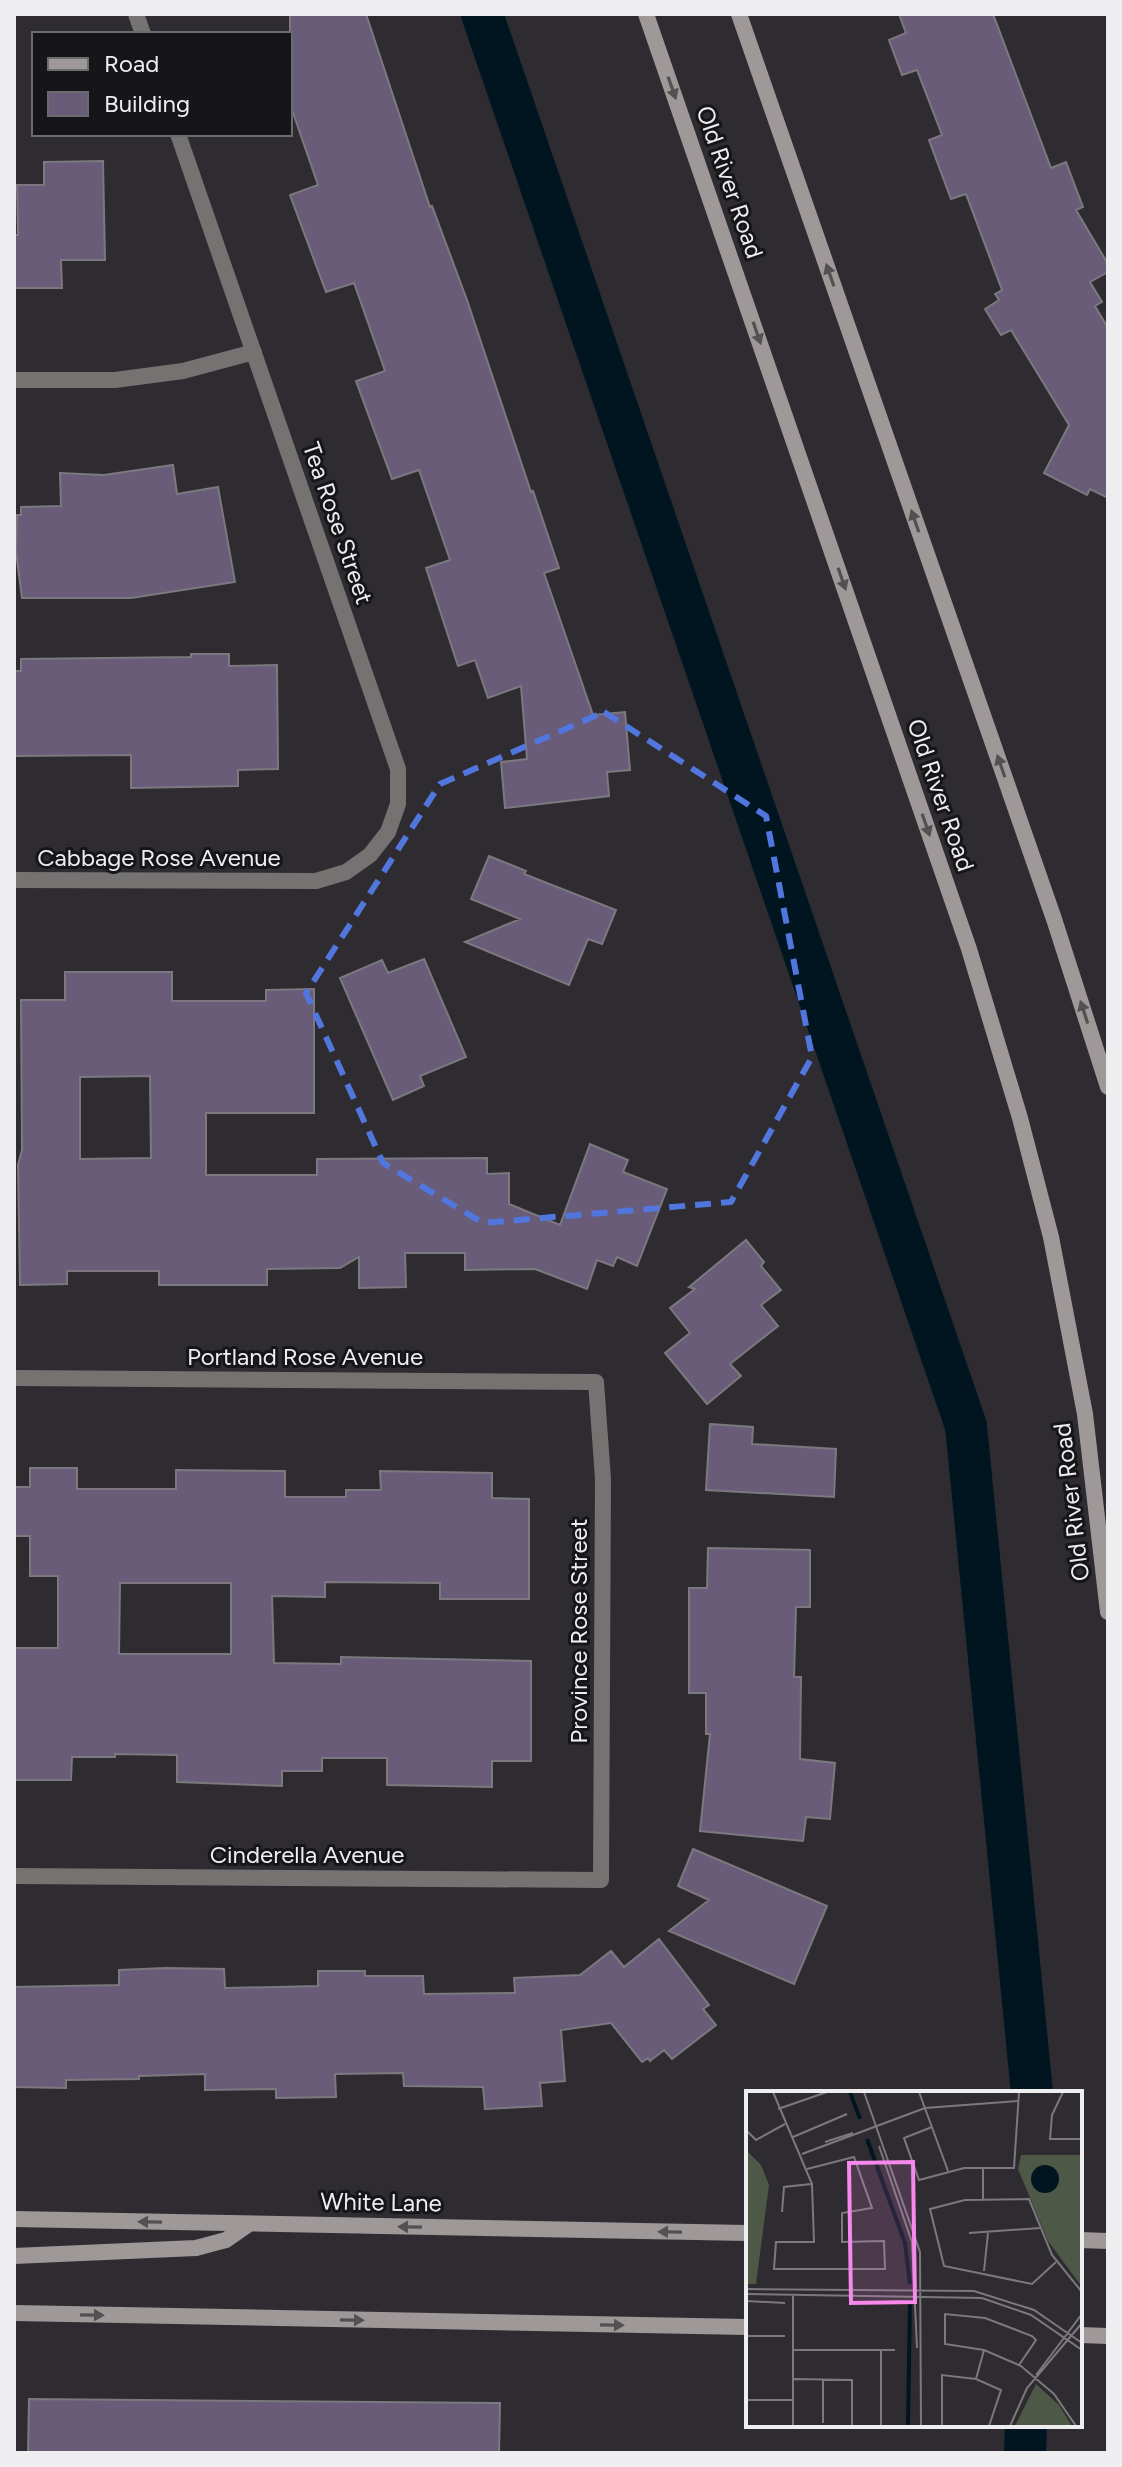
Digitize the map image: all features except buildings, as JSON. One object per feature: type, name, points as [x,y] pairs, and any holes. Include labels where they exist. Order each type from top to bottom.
[{"type":"main road","name":"Old River Road","points":[[646,14],[969,949],[1020,1118],[1051,1237],[1085,1414],[1108,1612]]},
{"type":"main road","points":[[739,14],[1049,903],[1108,1087]]},
{"type":"main road","name":"White Lane","points":[[14,2219],[746,2233]]},
{"type":"main road","points":[[14,2256],[196,2248],[226,2240],[249,2224]]},
{"type":"main road","points":[[1082,2240],[1108,2241]]},
{"type":"main road","points":[[14,2313],[746,2327]]},
{"type":"main road","points":[[1082,2335],[1108,2336]]},
{"type":"street","name":"Tea Rose Street","points":[[179,136],[398,769],[398,804],[388,832],[370,855],[346,872],[303,882]]},
{"type":"street","points":[[14,380],[115,380],[183,371],[254,352]]},
{"type":"street","name":"Cabbage Rose Avenue","points":[[14,880],[303,882]]},
{"type":"street","name":"Portland Rose Avenue","points":[[14,1378],[596,1382]]},
{"type":"street","name":"Province Rose Street","points":[[596,1382],[603,1479],[601,1880]]},
{"type":"street","name":"Cinderella Avenue","points":[[14,1876],[601,1880]]},
{"type":"highlighted area","points":[[604,712],[766,816],[812,1057],[731,1202],[483,1223],[383,1163],[306,993],[440,784]]},
{"type":"waterway","points":[[482,14],[966,1426],[1032,2091]]},
{"type":"waterway","points":[[1025,2453],[1026,2427]]}]
